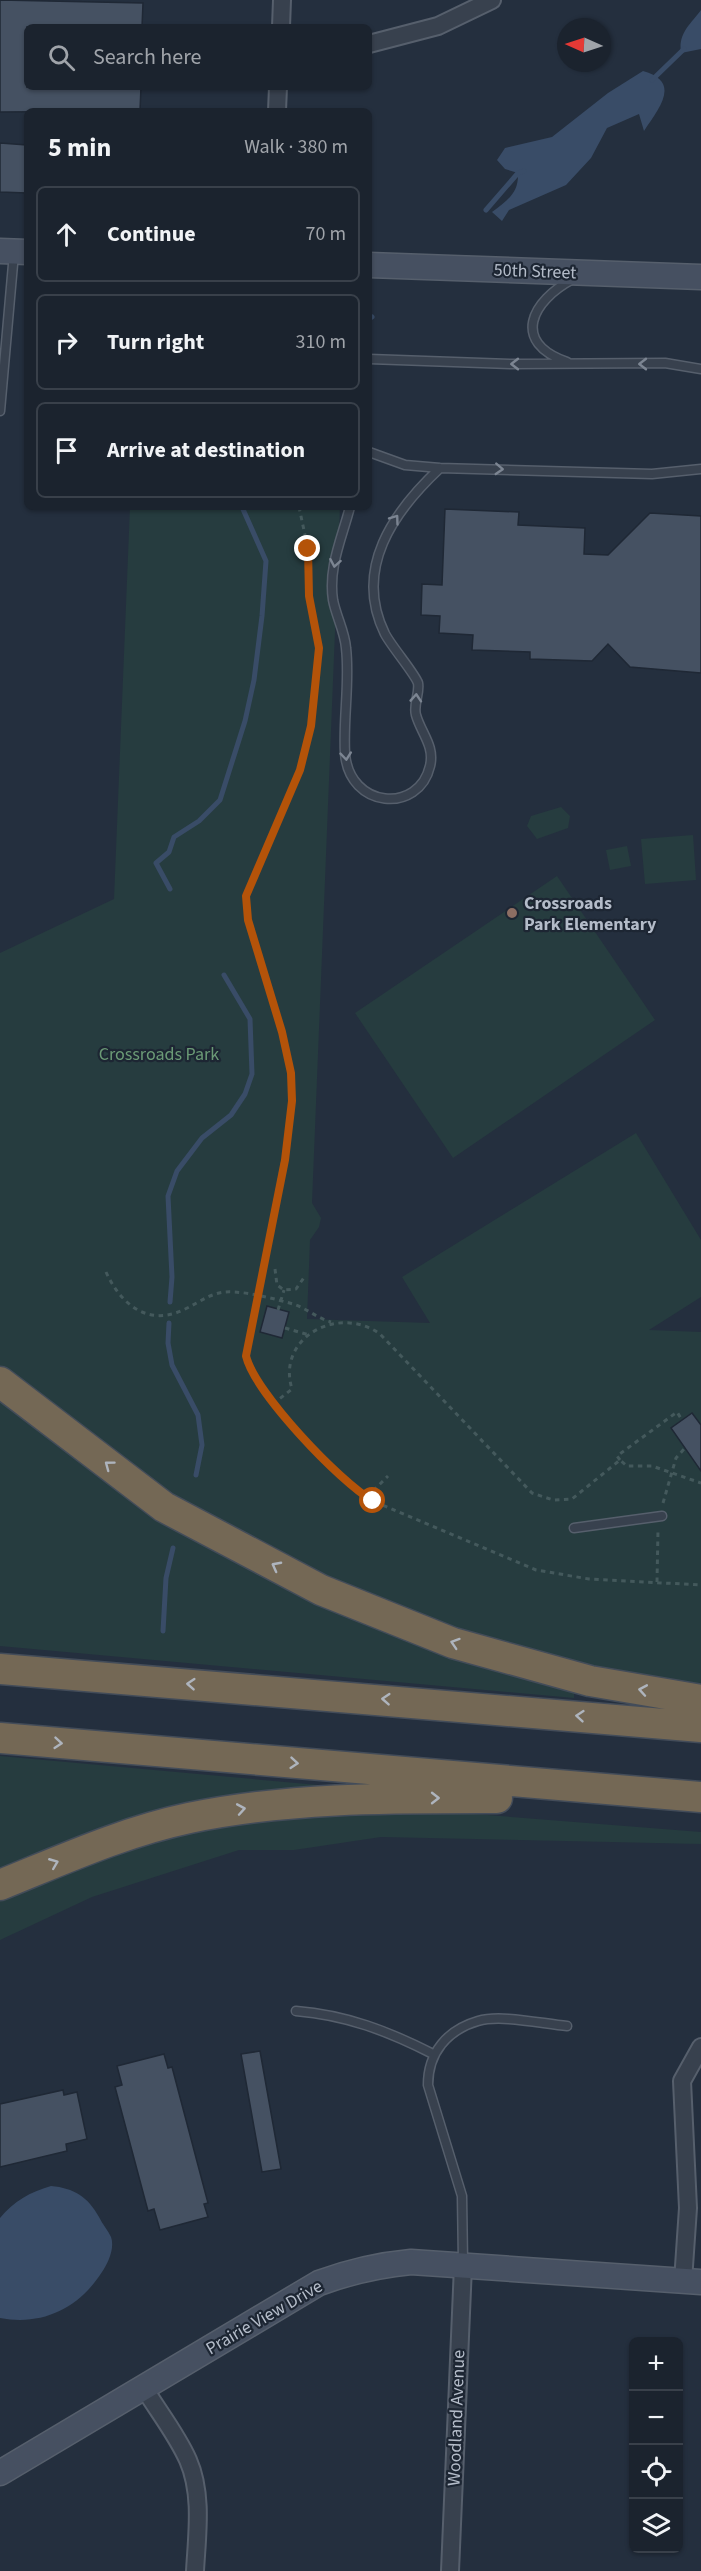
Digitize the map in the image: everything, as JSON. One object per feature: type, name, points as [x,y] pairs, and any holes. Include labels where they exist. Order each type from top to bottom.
[{"type":"highway","points":[[0,1382],[164,1507],[321,1590],[453,1643],[590,1681],[701,1700]]},
{"type":"highway","points":[[0,1669],[701,1727]]},
{"type":"highway","points":[[0,1737],[694,1797]]},
{"type":"highway","points":[[0,1885],[107,1841],[186,1819],[268,1804],[350,1798],[694,1797]]},
{"type":"street","points":[[281,24],[282,0]]},
{"type":"street","points":[[372,43],[438,26],[492,0]]},
{"type":"street","points":[[277,108],[278,90]]},
{"type":"street","name":"50th Street","points":[[372,265],[701,277]]},
{"type":"street","points":[[692,2281],[682,2081],[701,2047]]},
{"type":"street","name":"Prairie View Drive","points":[[0,2473],[319,2283],[384,2265],[411,2262],[692,2281]]},
{"type":"street","name":"Woodland Avenue","points":[[450,2571],[463,2266]]},
{"type":"street","points":[[144,2388],[188,2459],[192,2473],[198,2508],[195,2571]]},
{"type":"lane","points":[[0,411],[14,252]]},
{"type":"lane","points":[[573,364],[549,355],[539,346],[533,324],[536,311],[544,299],[558,287],[578,276],[592,273]]},
{"type":"lane","points":[[372,359],[573,364],[665,363],[701,369]]},
{"type":"lane","points":[[372,453],[405,465],[441,468],[652,474],[701,469]]},
{"type":"lane","points":[[349,510],[338,543],[333,576],[333,599],[346,647],[345,756],[354,781],[365,793],[375,798],[394,798],[413,790],[426,778],[431,756],[426,736],[416,716],[418,683],[391,645],[382,627],[375,601],[373,578],[377,555],[393,521],[441,468]]},
{"type":"lane","points":[[574,1528],[660,1516]]},
{"type":"lane","points":[[296,2011],[322,2013],[364,2023],[393,2033],[433,2054]]},
{"type":"lane","points":[[463,2266],[462,2196],[428,2085],[428,2068],[433,2054],[449,2035],[479,2020],[567,2026]]},
{"type":"path","points":[[300,510],[308,549],[309,596],[319,648],[314,703],[300,770],[246,896],[248,920],[282,1032],[292,1090],[291,1118],[285,1160],[246,1356],[256,1381],[273,1404],[353,1488],[367,1497],[536,1570],[589,1579],[701,1585]]},
{"type":"path","points":[[275,1269],[277,1285],[284,1290],[296,1289],[305,1276]]},
{"type":"path","points":[[106,1272],[119,1297],[136,1309],[149,1314],[180,1311],[214,1293],[236,1292],[295,1305],[317,1318],[332,1323],[358,1322],[380,1334],[532,1493],[553,1500],[572,1499],[620,1460]]},
{"type":"path","points":[[278,1310],[284,1290]]},
{"type":"path","points":[[273,1404],[292,1389],[290,1362],[309,1335],[332,1323]]},
{"type":"path","points":[[285,1328],[309,1335]]},
{"type":"path","points":[[682,1419],[677,1412],[617,1456],[627,1466],[652,1466],[701,1483]]},
{"type":"path","points":[[657,1582],[660,1516],[676,1458],[685,1448]]},
{"type":"path","points":[[367,1497],[388,1476]]},
{"type":"green space","name":"Crossroads Park","points":[[130,510],[340,510],[312,1203],[321,1218],[319,1227],[310,1240],[307,1319],[430,1323],[402,1277],[636,1133],[701,1240],[701,1297],[649,1330],[701,1332],[701,1693],[579,1670],[376,1603],[193,1512],[0,1372],[0,953],[114,899]]},
{"type":"green space","points":[[561,807],[570,816],[568,828],[537,839],[527,826],[531,816]]},
{"type":"green space","points":[[693,835],[696,880],[645,884],[641,839]]},
{"type":"green space","points":[[627,846],[631,866],[610,870],[606,850]]},
{"type":"green space","points":[[557,876],[655,1020],[453,1158],[355,1013]]},
{"type":"green space","points":[[0,1397],[120,1490],[574,1689],[574,1698],[0,1646]]},
{"type":"green space","points":[[0,1756],[318,1785],[360,1788],[0,1874]]},
{"type":"green space","points":[[437,1811],[701,1832],[701,1844],[381,1837],[294,1850],[239,1850],[92,1897],[0,1940],[0,1895],[81,1865],[162,1839],[218,1825],[272,1817]]},
{"type":"water","points":[[701,10],[701,49],[681,53],[683,35]]},
{"type":"water","points":[[643,71],[662,82],[664,89],[661,105],[644,131],[639,114],[607,128],[591,158],[566,185],[509,210],[502,221],[492,212],[511,196],[518,180],[518,173],[505,169],[497,160],[505,148],[552,137],[608,93]]},
{"type":"water","points":[[51,2186],[73,2191],[95,2210],[111,2237],[109,2260],[93,2285],[82,2296],[58,2312],[31,2319],[0,2318],[0,2218],[23,2198]]},
{"type":"building","points":[[0,0],[143,3],[142,24],[24,24],[24,90],[141,90],[140,108],[24,108],[24,112],[0,112]]},
{"type":"building","points":[[0,143],[24,145],[24,193],[0,192]]},
{"type":"building","points":[[445,509],[519,512],[518,525],[585,528],[584,554],[608,555],[650,513],[701,516],[701,673],[630,667],[608,644],[592,661],[530,659],[530,652],[472,650],[473,635],[439,633],[440,616],[421,615],[422,584],[442,585]]},
{"type":"building","points":[[267,1306],[289,1312],[282,1338],[260,1332]]},
{"type":"building","points":[[692,1413],[701,1425],[701,1471],[671,1428]]},
{"type":"building","points":[[260,2051],[281,2169],[262,2172],[241,2054]]},
{"type":"building","points":[[164,2054],[168,2068],[172,2067],[208,2203],[204,2204],[208,2217],[160,2230],[154,2209],[148,2211],[115,2087],[122,2085],[117,2066]]},
{"type":"building","points":[[63,2090],[64,2095],[77,2092],[87,2139],[66,2144],[67,2151],[0,2167],[0,2104]]},
{"type":"waterway","points":[[652,80],[684,49]]},
{"type":"waterway","points":[[486,210],[518,173],[524,171]]},
{"type":"waterway","points":[[170,889],[156,863],[169,852],[174,837],[199,821],[220,800],[245,721],[254,680],[266,561],[243,510]]},
{"type":"waterway","points":[[170,1302],[172,1277],[168,1196],[177,1171],[202,1138],[231,1115],[245,1094],[252,1074],[250,1019],[224,975]]},
{"type":"waterway","points":[[169,1323],[168,1343],[172,1365],[198,1415],[202,1445],[196,1475]]},
{"type":"waterway","points":[[163,1631],[166,1578],[173,1548]]},
{"type":"place","name":"Crossroads Park Elementary","points":[[512,913]]},
{"type":"route","points":[[308,549],[309,596],[319,648],[311,726],[300,770],[262,854],[246,896],[248,920],[282,1032],[291,1073],[292,1101],[285,1160],[246,1356],[256,1381],[271,1400],[353,1488],[373,1501]]}]
